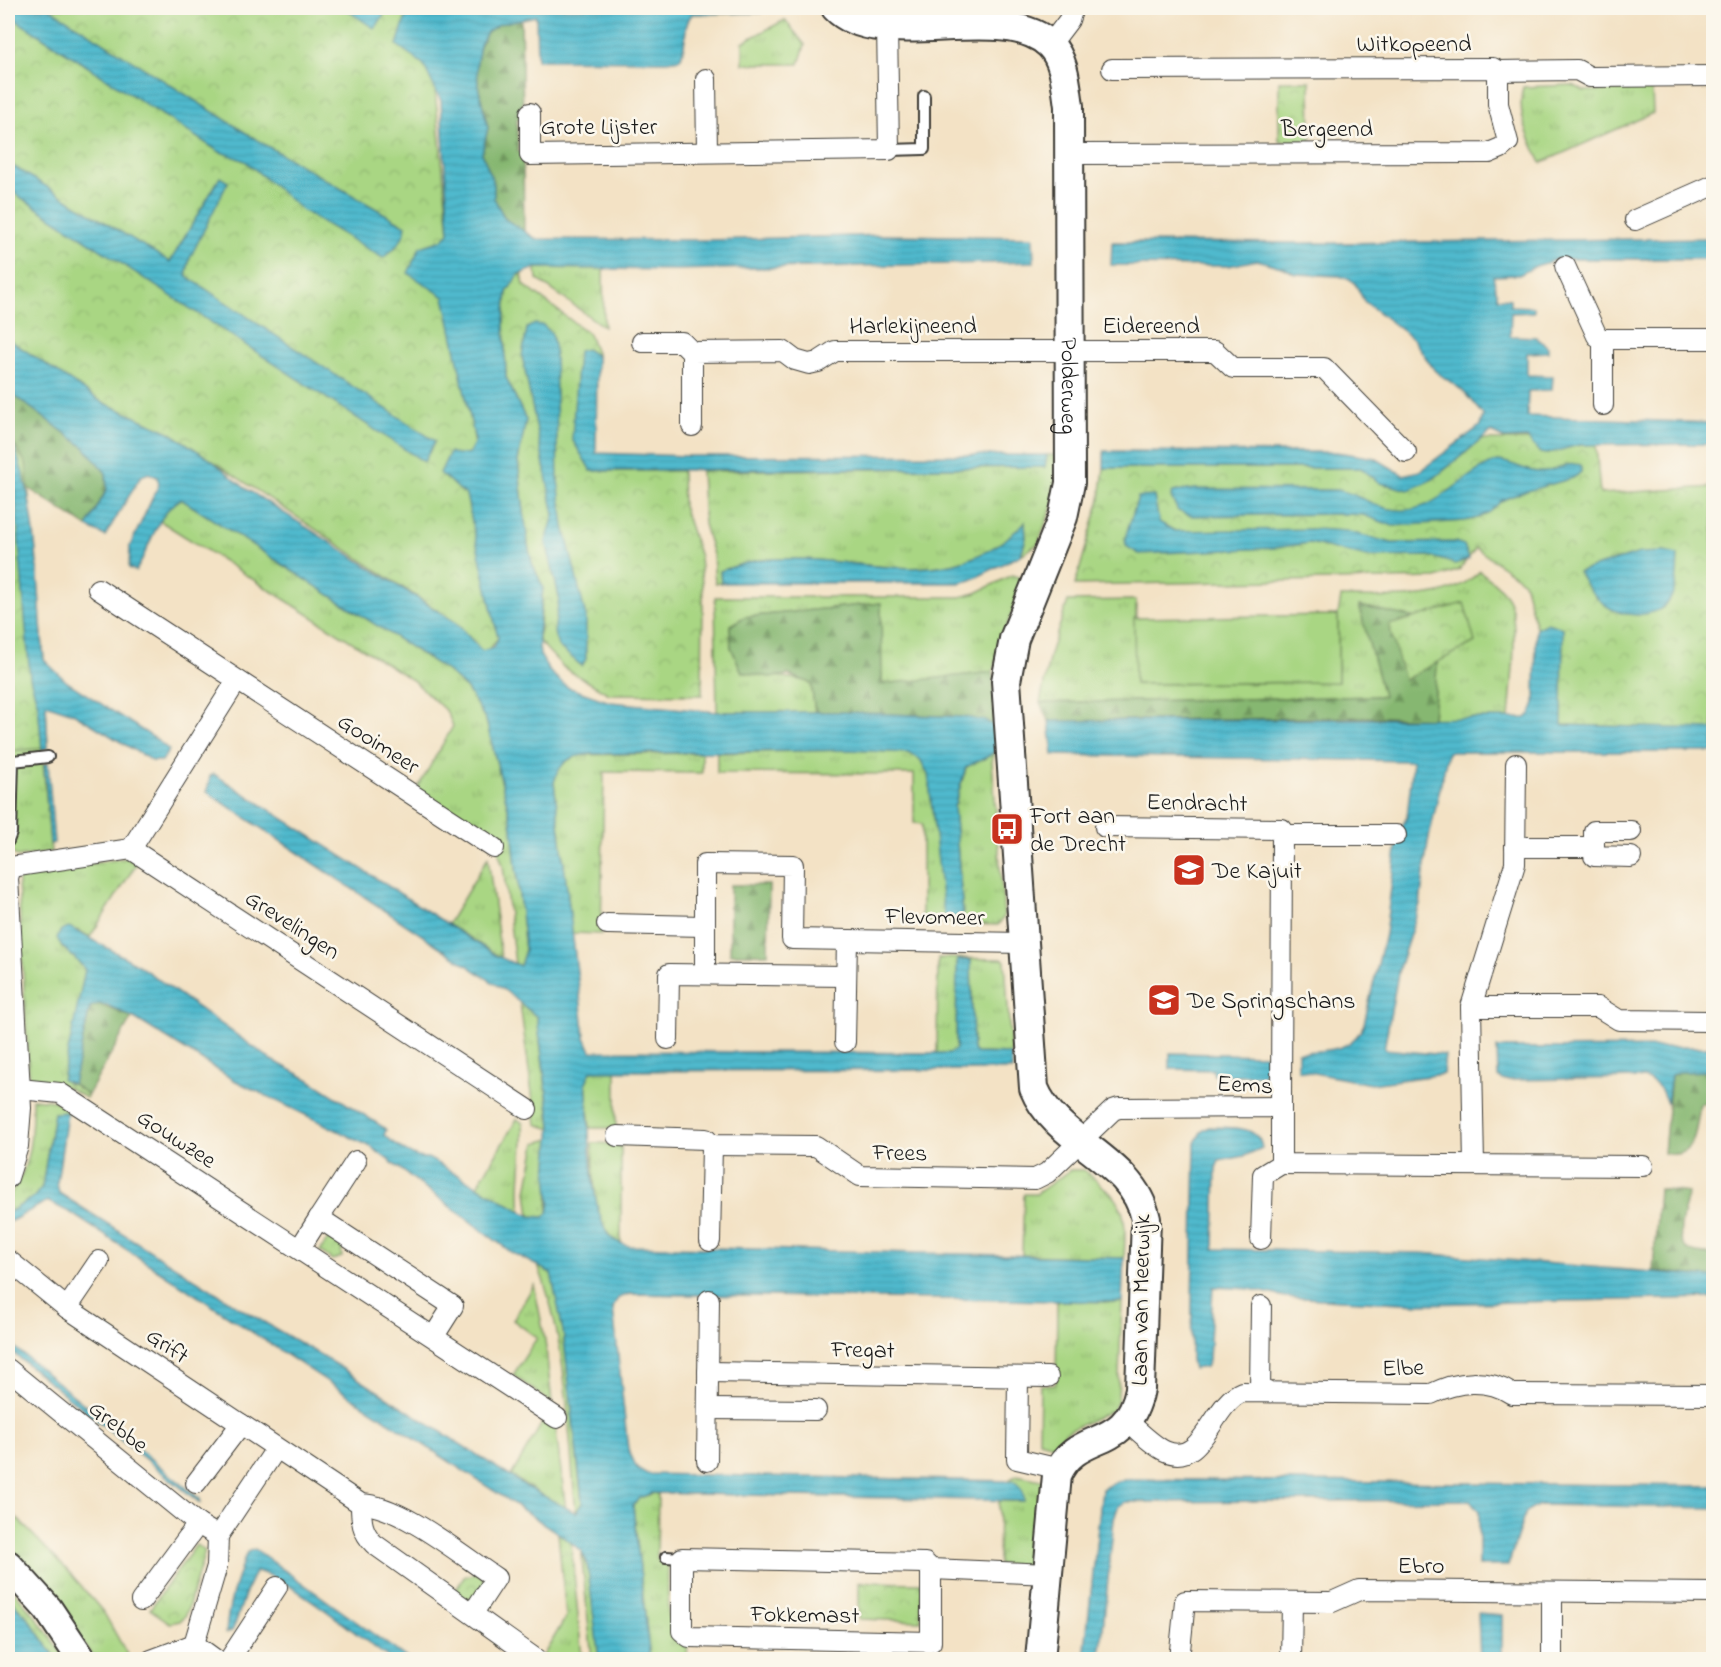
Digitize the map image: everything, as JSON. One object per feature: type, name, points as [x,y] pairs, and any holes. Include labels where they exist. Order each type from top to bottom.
[{"type":"street","points":[[836,8],[861,21],[887,25],[1007,25],[1032,33],[1050,45],[1069,20],[1073,8]]},
{"type":"street","points":[[887,25],[889,150]]},
{"type":"street","name":"Polderweg","points":[[1023,944],[1006,681],[1014,639],[1068,504],[1071,471],[1070,154],[1066,85],[1062,66],[1050,45]]},
{"type":"street","name":"Witkopeend","points":[[1112,69],[1448,68],[1498,71],[1577,70],[1590,77],[1713,76]]},
{"type":"street","name":"Bergeend","points":[[1070,154],[1489,153],[1508,142],[1498,104],[1498,71]]},
{"type":"street","points":[[706,79],[706,152]]},
{"type":"street","name":"Grote Lijster","points":[[530,112],[530,154],[889,150]]},
{"type":"street","points":[[1635,220],[1713,185]]},
{"type":"street","points":[[1565,266],[1597,336],[1603,339],[1713,339]]},
{"type":"street","points":[[1603,339],[1603,405]]},
{"type":"street","name":"Harlekijneend","points":[[642,342],[682,342],[692,352],[783,351],[795,360],[809,364],[818,363],[835,351],[1070,351]]},
{"type":"street","name":"Eidereend","points":[[1070,351],[1215,351],[1233,368],[1324,368],[1406,452]]},
{"type":"street","points":[[692,352],[692,426]]},
{"type":"street","name":"Gooimeer","points":[[98,589],[236,682],[494,848]]},
{"type":"street","points":[[8,1178],[18,1146],[20,1089],[9,865],[131,849],[236,682]]},
{"type":"street","points":[[1474,1165],[1471,1007],[1515,864],[1516,764]]},
{"type":"street","name":"Eendracht","points":[[1105,827],[1282,829],[1282,835],[1396,835]]},
{"type":"street","points":[[1631,831],[1594,831],[1594,856],[1631,857]]},
{"type":"street","points":[[1281,1107],[1282,835]]},
{"type":"street","points":[[1515,846],[1594,847]]},
{"type":"street","name":"Grevelingen","points":[[131,849],[527,1109]]},
{"type":"street","name":"Flevomeer","points":[[705,974],[705,864],[793,865],[792,939],[1023,944]]},
{"type":"street","points":[[607,924],[704,926]]},
{"type":"street","points":[[845,1042],[847,940]]},
{"type":"street","name":"Laan van Meerwijk","points":[[1023,944],[1034,1088],[1044,1107],[1133,1187],[1143,1205],[1146,1219],[1140,1389],[1137,1404],[1128,1422]]},
{"type":"street","points":[[668,1039],[669,974],[846,976]]},
{"type":"street","points":[[1471,1007],[1598,1007],[1619,1020],[1708,1021]]},
{"type":"street","name":"Gouwzee","points":[[20,1089],[60,1093],[557,1418]]},
{"type":"street","name":"Eems","points":[[1081,1141],[1113,1110],[1119,1108],[1281,1107],[1281,1164]]},
{"type":"street","name":"Frees","points":[[617,1136],[706,1139],[712,1145],[816,1146],[860,1176],[1035,1179],[1047,1173],[1081,1141]]},
{"type":"street","points":[[710,1241],[712,1145]]},
{"type":"street","points":[[300,1248],[356,1161]]},
{"type":"street","points":[[1261,1239],[1263,1175],[1281,1164],[1643,1166]]},
{"type":"street","points":[[319,1218],[453,1306],[434,1336]]},
{"type":"street","name":"Grift","points":[[8,1260],[67,1308],[276,1449],[361,1504],[375,1505],[395,1512],[496,1578],[473,1613]]},
{"type":"street","points":[[67,1308],[99,1261]]},
{"type":"street","points":[[707,1461],[709,1300]]},
{"type":"street","points":[[1260,1392],[1261,1306]]},
{"type":"street","name":"Grebbe","points":[[8,1369],[198,1524],[218,1536]]},
{"type":"street","name":"Fregat","points":[[708,1372],[1048,1377]]},
{"type":"street","points":[[1018,1377],[1017,1459],[1060,1469]]},
{"type":"street","name":"Elbe","points":[[1128,1422],[1164,1451],[1184,1452],[1191,1450],[1203,1439],[1231,1397],[1242,1392],[1431,1394],[1450,1384],[1498,1384],[1512,1394],[1713,1395]]},
{"type":"street","points":[[708,1409],[816,1410]]},
{"type":"street","points":[[1040,1659],[1055,1485],[1060,1469],[1074,1452],[1120,1429],[1128,1422]]},
{"type":"street","points":[[196,1483],[242,1424]]},
{"type":"street","points":[[194,1644],[217,1566],[218,1536],[276,1449]]},
{"type":"street","points":[[361,1504],[361,1521],[365,1534],[374,1544],[537,1659]]},
{"type":"street","points":[[141,1600],[198,1524]]},
{"type":"street","name":"Fokkemast","points":[[932,1569],[931,1642],[689,1637],[682,1631],[674,1557],[925,1563],[932,1569],[1048,1574]]},
{"type":"street","points":[[8,1565],[48,1609],[82,1659]]},
{"type":"street","points":[[229,1659],[278,1587]]},
{"type":"street","name":"Ebro","points":[[1179,1659],[1185,1601],[1332,1602],[1359,1590],[1713,1593]]},
{"type":"street","points":[[1552,1592],[1552,1659]]},
{"type":"street","points":[[1291,1659],[1292,1602]]},
{"type":"street","points":[[151,1659],[194,1644]]},
{"type":"street","points":[[194,1644],[216,1659]]},
{"type":"lane","name":"Grote Lijster","points":[[889,150],[924,150],[924,96]]},
{"type":"lane","points":[[8,841],[14,761],[48,758]]},
{"type":"green space","points":[[8,8],[427,8],[449,233],[498,638],[488,651],[482,651],[455,622],[169,432],[102,402],[8,339]]},
{"type":"green space","points":[[521,17],[523,118],[517,119],[518,152],[523,153],[524,232],[505,219],[494,198],[494,184],[482,153],[488,128],[478,86],[477,62],[480,46],[487,32],[499,24]]},
{"type":"green space","points":[[785,20],[805,45],[799,64],[743,64],[743,42]]},
{"type":"green space","points":[[1279,81],[1310,81],[1311,141],[1279,141]]},
{"type":"green space","points":[[1573,85],[1584,91],[1652,89],[1653,113],[1541,163],[1522,117],[1523,87]]},
{"type":"green space","points":[[536,268],[603,269],[604,327],[537,279]]},
{"type":"green space","points":[[522,273],[524,285],[589,334],[597,356],[586,350],[591,471],[682,471],[683,506],[700,557],[703,597],[702,695],[609,694],[564,668],[539,641],[543,587],[532,563],[528,545],[518,461],[526,420],[506,377],[504,321],[507,292],[513,280]]},
{"type":"green space","points":[[8,377],[15,396],[84,447],[106,473],[107,488],[87,527],[27,487],[21,464],[8,434]]},
{"type":"green space","points":[[8,434],[26,464],[44,660],[48,748],[8,751]]},
{"type":"green space","points":[[1478,440],[1529,440],[1537,449],[1596,444],[1600,494],[1713,487],[1713,730],[1562,725],[1524,582],[1476,548],[1459,570],[1436,578],[1075,585],[1100,499],[1104,468],[1361,468],[1380,483],[1409,490]]},
{"type":"green space","points":[[8,451],[42,750],[51,852],[18,857],[8,850]]},
{"type":"green space","points":[[1047,455],[1060,455],[1054,501],[1038,544],[1021,555],[1026,538],[1025,523],[995,547],[964,561],[932,567],[899,567],[795,559],[760,560],[720,571],[721,583],[715,583],[713,555],[704,524],[701,471],[1044,467]]},
{"type":"green space","points":[[181,499],[446,670],[467,689],[486,720],[511,820],[525,950],[520,966],[515,964],[503,866],[497,847],[417,789],[453,726],[447,712],[414,681],[160,521],[170,504]]},
{"type":"green space","points":[[1480,571],[1494,582],[1509,600],[1513,616],[1514,644],[1509,718],[1433,719],[1440,624],[1360,606],[1384,696],[1040,703],[1050,654],[1068,601],[1136,600],[1135,684],[1338,682],[1338,615],[1341,597],[1396,598],[1433,594],[1450,590],[1466,582]]},
{"type":"green space","points":[[1012,575],[1026,579],[1001,639],[993,672],[882,685],[880,603],[744,617],[730,626],[731,647],[742,672],[811,683],[815,712],[717,712],[715,597],[960,597],[976,593]]},
{"type":"green space","points":[[881,603],[882,684],[993,672],[995,726],[965,717],[815,712],[811,683],[789,675],[769,677],[742,672],[731,647],[730,626],[744,617]]},
{"type":"green space","points":[[1464,603],[1475,642],[1404,680],[1389,625]]},
{"type":"green space","points":[[1359,606],[1440,623],[1433,719],[1383,717],[1049,721],[1040,703],[1383,696]]},
{"type":"green space","points":[[1338,615],[1338,682],[1135,684],[1134,618]]},
{"type":"green space","points":[[997,749],[992,761],[1004,917],[998,925],[922,922],[922,824],[914,823],[914,774],[717,773],[717,753],[850,750],[909,753],[920,759],[928,774],[963,914],[954,808],[966,767],[989,756]]},
{"type":"green space","points":[[702,753],[702,773],[604,772],[601,934],[572,933],[554,782],[559,767],[576,755]]},
{"type":"green space","points":[[488,857],[501,958],[448,924]]},
{"type":"green space","points":[[127,858],[137,863],[90,937],[78,930],[61,947],[78,958],[85,970],[67,1084],[73,1084],[88,1095],[86,1098],[69,1088],[29,1076],[18,881],[29,873]]},
{"type":"green space","points":[[730,885],[769,885],[768,954],[730,954]]},
{"type":"green space","points":[[938,958],[1002,959],[1005,961],[1011,1054],[976,1053],[973,1050],[971,960],[957,960],[956,1049],[950,1053],[937,1053]]},
{"type":"green space","points":[[520,1003],[537,1017],[551,1129],[536,1124]]},
{"type":"green space","points":[[98,1004],[132,1017],[88,1095],[73,1084],[90,1007]]},
{"type":"green space","points":[[616,1069],[616,1128],[590,1128],[586,1082],[591,1071]]},
{"type":"green space","points":[[1713,1071],[1713,1103],[1700,1104],[1696,1132],[1689,1147],[1675,1154],[1664,1153],[1671,1075],[1678,1072]]},
{"type":"green space","points":[[32,1099],[55,1101],[68,1110],[67,1114],[54,1113],[42,1187],[34,1197],[8,1213],[10,1196],[28,1157],[32,1127]]},
{"type":"green space","points":[[517,1119],[523,1123],[521,1211],[477,1186]]},
{"type":"green space","points":[[550,1139],[548,1213],[544,1217],[530,1216],[527,1191],[536,1143]]},
{"type":"green space","points":[[592,1143],[621,1144],[621,1244],[611,1237],[599,1214],[594,1184]]},
{"type":"green space","points":[[1070,1170],[1084,1170],[1108,1190],[1120,1206],[1125,1226],[1124,1258],[1022,1255],[1024,1194],[1036,1194]]},
{"type":"green space","points":[[1659,1189],[1688,1193],[1681,1227],[1683,1244],[1688,1250],[1713,1254],[1713,1277],[1653,1271]]},
{"type":"green space","points":[[329,1237],[345,1245],[341,1252],[342,1257],[332,1260],[320,1251]]},
{"type":"green space","points":[[538,1266],[551,1273],[554,1280],[563,1331],[582,1503],[576,1513],[561,1356],[548,1295]]},
{"type":"green space","points":[[534,1285],[545,1340],[552,1403],[513,1375],[537,1338],[513,1320]]},
{"type":"green space","points":[[1057,1301],[1122,1302],[1118,1399],[1113,1410],[1066,1432],[1054,1445],[1039,1441],[1040,1385],[1056,1384]]},
{"type":"green space","points":[[545,1418],[555,1424],[566,1510],[511,1476]]},
{"type":"green space","points":[[1017,1475],[1046,1481],[1036,1559],[1026,1565],[998,1564],[999,1501],[1023,1501],[1013,1481],[1007,1481]]},
{"type":"green space","points":[[658,1492],[657,1560],[668,1560],[668,1616],[679,1617],[688,1640],[687,1659],[650,1659],[633,1506],[639,1498]]},
{"type":"green space","points":[[8,1509],[71,1574],[104,1613],[128,1656],[114,1658],[93,1655],[8,1555]]},
{"type":"green space","points":[[558,1533],[571,1542],[582,1659],[549,1659],[543,1656],[566,1617]]},
{"type":"green space","points":[[196,1545],[205,1551],[186,1615],[180,1621],[170,1623],[150,1609]]},
{"type":"green space","points":[[581,1551],[590,1574],[599,1659],[592,1659]]},
{"type":"green space","points":[[477,1572],[483,1576],[485,1584],[470,1601],[454,1593],[464,1577]]},
{"type":"green space","points":[[859,1582],[921,1583],[921,1621],[859,1619]]},
{"type":"green space","points":[[8,1584],[66,1659],[57,1659],[28,1618],[8,1597]]},
{"type":"water","points":[[8,8],[49,8],[262,143],[406,226],[401,240],[383,258],[303,211],[245,161],[218,151],[8,15]]},
{"type":"water","points":[[344,8],[388,8],[375,29]]},
{"type":"water","points":[[421,8],[764,8],[761,13],[692,14],[687,24],[680,59],[667,61],[537,60],[536,16],[499,24],[487,32],[480,45],[477,62],[478,86],[488,128],[482,153],[494,184],[494,198],[505,219],[536,239],[709,240],[885,235],[1033,237],[1034,262],[673,270],[536,268],[519,274],[507,292],[504,321],[506,377],[526,420],[518,461],[528,545],[532,563],[543,587],[538,634],[540,655],[550,672],[567,687],[610,702],[717,712],[840,712],[965,717],[986,721],[995,726],[997,749],[989,756],[966,767],[954,807],[963,914],[954,917],[944,915],[928,774],[920,759],[909,753],[850,750],[592,754],[572,758],[563,764],[554,782],[585,1037],[591,1051],[950,1053],[956,1049],[957,960],[971,960],[973,1050],[976,1053],[1011,1054],[1012,1070],[591,1071],[586,1082],[593,1179],[600,1216],[608,1234],[616,1241],[629,1246],[1124,1258],[1122,1302],[630,1294],[618,1298],[613,1308],[628,1449],[637,1468],[647,1474],[1013,1481],[1019,1485],[1024,1498],[1024,1501],[652,1493],[639,1498],[633,1506],[650,1659],[599,1659],[587,1562],[581,1551],[564,1537],[71,1213],[47,1201],[8,1223],[8,1213],[34,1197],[42,1187],[54,1113],[65,1112],[67,1114],[57,1183],[59,1193],[245,1311],[329,1360],[527,1487],[576,1513],[582,1503],[563,1331],[551,1273],[511,1252],[371,1147],[234,1080],[136,1019],[107,1005],[98,1004],[90,1007],[73,1084],[62,1080],[85,970],[57,938],[61,930],[69,927],[135,963],[272,1060],[308,1079],[383,1127],[386,1130],[384,1135],[404,1151],[428,1158],[530,1216],[544,1217],[548,1213],[550,1202],[547,1175],[551,1124],[537,1017],[507,992],[207,792],[210,776],[214,774],[497,956],[520,966],[525,950],[511,820],[486,720],[467,689],[446,670],[181,499],[173,504],[161,520],[136,571],[129,568],[130,546],[159,484],[157,477],[149,473],[141,476],[105,536],[87,527],[107,489],[106,473],[84,447],[15,396],[8,377],[8,339],[102,402],[169,432],[210,459],[245,488],[455,622],[482,651],[494,647],[498,638],[466,495],[440,473],[450,452],[458,455],[469,453],[475,441],[447,310],[444,297],[408,273],[420,247],[442,240],[449,233],[441,101],[423,64],[397,45],[408,10]]},
{"type":"water","points":[[8,163],[170,262],[220,177],[228,182],[190,258],[186,276],[435,441],[424,462],[8,189]]},
{"type":"water","points":[[1713,238],[1713,259],[1559,259],[1536,266],[1519,275],[1493,276],[1498,298],[1510,299],[1510,306],[1534,307],[1534,312],[1511,313],[1510,336],[1536,337],[1548,347],[1548,352],[1527,353],[1527,375],[1553,376],[1552,390],[1528,391],[1527,416],[1713,423],[1713,444],[1579,445],[1546,454],[1540,453],[1527,438],[1505,439],[1491,432],[1433,479],[1409,490],[1380,483],[1361,468],[1104,468],[1104,451],[1336,452],[1375,458],[1403,475],[1420,471],[1480,426],[1483,415],[1463,391],[1435,371],[1413,339],[1364,301],[1356,285],[1350,279],[1339,276],[1295,274],[1285,268],[1257,260],[1228,266],[1111,265],[1112,242],[1332,243]]},
{"type":"water","points":[[534,324],[543,325],[552,334],[555,351],[558,480],[564,526],[586,617],[586,659],[582,666],[558,646],[554,633],[559,597],[546,542],[554,515],[522,356],[527,328]]},
{"type":"water","points":[[586,349],[597,356],[596,453],[688,456],[1047,455],[1045,467],[591,471],[572,439],[578,351]]},
{"type":"water","points":[[8,434],[18,459],[32,514],[44,660],[67,682],[156,739],[169,750],[162,761],[152,761],[73,713],[46,704],[48,748],[42,750],[38,705],[30,678]]},
{"type":"water","points":[[1498,461],[1539,472],[1576,464],[1581,465],[1581,472],[1573,478],[1520,493],[1501,501],[1490,512],[1478,518],[1393,526],[1363,515],[1345,514],[1191,516],[1178,511],[1171,497],[1173,492],[1195,489],[1338,490],[1383,507],[1406,510],[1434,501],[1471,475]]},
{"type":"water","points":[[1154,496],[1159,522],[1175,531],[1315,529],[1346,531],[1392,543],[1455,542],[1464,545],[1469,559],[1455,564],[1429,556],[1367,557],[1310,543],[1274,548],[1139,554],[1126,546],[1125,538],[1138,497]]},
{"type":"water","points":[[1025,522],[1026,538],[1021,555],[971,580],[959,583],[721,583],[720,571],[760,560],[830,561],[899,568],[932,567],[964,561],[995,546]]},
{"type":"water","points":[[1664,552],[1678,555],[1674,590],[1664,607],[1648,613],[1633,615],[1613,610],[1597,598],[1578,572],[1640,553]]},
{"type":"water","points":[[1547,623],[1563,628],[1562,725],[1713,729],[1714,752],[1448,752],[1428,842],[1420,904],[1399,968],[1384,1049],[1445,1055],[1443,1074],[1371,1084],[1298,1070],[1298,1052],[1337,1049],[1352,1040],[1364,1024],[1385,934],[1397,842],[1407,817],[1413,761],[1053,755],[1049,721],[1526,718],[1535,703],[1536,629]]},
{"type":"water","points":[[48,763],[54,843],[50,844],[44,764]]},
{"type":"water","points":[[1713,1047],[1713,1071],[1678,1072],[1671,1075],[1667,1104],[1659,1088],[1644,1078],[1502,1080],[1498,1077],[1497,1048]]},
{"type":"water","points":[[1170,1053],[1265,1055],[1266,1068],[1263,1075],[1214,1075],[1213,1070],[1170,1069]]},
{"type":"water","points":[[1209,1127],[1249,1131],[1260,1140],[1262,1148],[1244,1156],[1219,1161],[1216,1168],[1214,1249],[1421,1253],[1713,1277],[1713,1298],[1420,1304],[1285,1297],[1250,1289],[1213,1287],[1209,1360],[1206,1367],[1193,1369],[1191,1360],[1195,1143],[1201,1132]]},
{"type":"water","points":[[8,1342],[200,1499],[200,1503],[8,1349]]},
{"type":"water","points":[[1127,1479],[1713,1486],[1714,1508],[1539,1505],[1525,1513],[1508,1566],[1479,1566],[1479,1511],[1470,1500],[1125,1502],[1118,1507],[1114,1519],[1100,1659],[1084,1659],[1102,1489],[1117,1481]]},
{"type":"water","points":[[255,1549],[408,1659],[390,1659],[306,1596],[271,1576],[256,1571],[248,1585],[232,1631],[226,1633],[239,1572],[247,1552]]},
{"type":"water","points":[[8,1597],[28,1618],[57,1659],[8,1659]]},
{"type":"water","points":[[1478,1613],[1502,1615],[1502,1659],[1480,1659]]},
{"type":"place","name":"Fort aan de Drecht","points":[[1007,829]]},
{"type":"place","name":"De Kajuit","points":[[1189,870]]},
{"type":"place","name":"De Springschans","points":[[1164,1000]]}]
